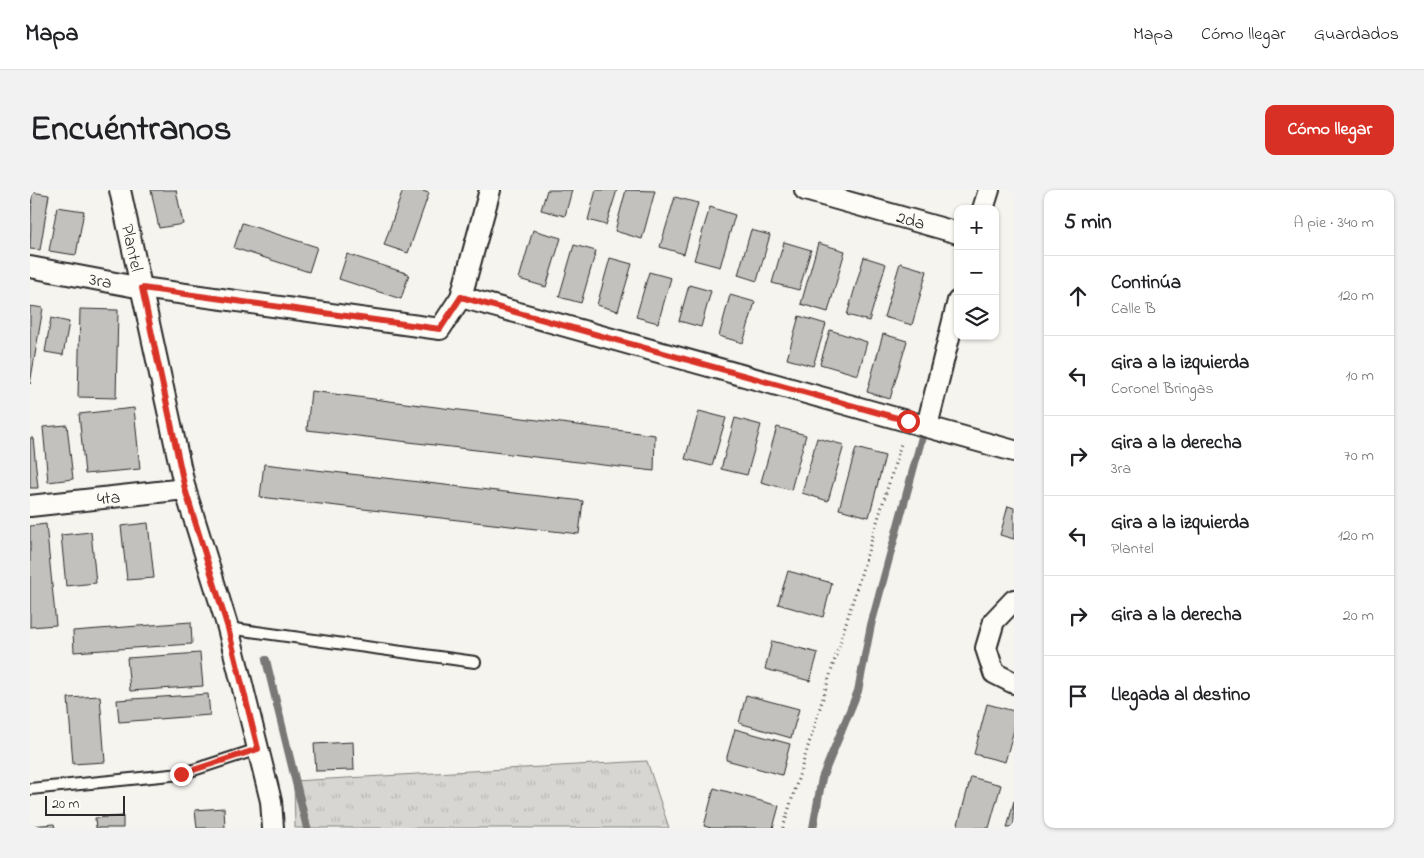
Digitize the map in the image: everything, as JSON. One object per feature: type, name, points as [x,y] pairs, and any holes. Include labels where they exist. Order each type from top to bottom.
[{"type":"street","name":"Plantel","points":[[120,190],[185,489],[228,628],[271,801],[273,828]]},
{"type":"street","points":[[490,190],[461,297],[1014,451]]},
{"type":"street","name":"2da","points":[[805,190],[954,232]]},
{"type":"street","points":[[984,205],[989,190]]},
{"type":"street","name":"3ra","points":[[30,268],[142,288],[440,329],[461,297]]},
{"type":"street","points":[[918,423],[954,313]]},
{"type":"street","name":"4ta","points":[[30,506],[185,489]]},
{"type":"street","points":[[1014,600],[994,621],[986,648],[994,673],[1014,683]]},
{"type":"lane","points":[[228,628],[475,662]]},
{"type":"lane","points":[[30,789],[181,774],[258,749]]},
{"type":"path","points":[[783,828],[918,423]]},
{"type":"green space","points":[[647,761],[669,828],[295,828],[294,781]]},
{"type":"building","points":[[151,190],[176,190],[183,224],[159,228]]},
{"type":"building","points":[[403,190],[419,190],[429,193],[408,253],[384,245]]},
{"type":"building","points":[[547,190],[572,190],[565,216],[541,210]]},
{"type":"building","points":[[596,190],[617,190],[606,225],[588,220]]},
{"type":"building","points":[[626,190],[655,191],[642,239],[615,231]]},
{"type":"building","points":[[32,192],[49,195],[40,250],[30,249]]},
{"type":"building","points":[[675,197],[698,203],[684,254],[660,247]]},
{"type":"building","points":[[57,207],[84,211],[76,255],[49,251]]},
{"type":"building","points":[[710,207],[735,215],[720,267],[694,260]]},
{"type":"building","points":[[242,223],[317,247],[309,272],[234,248]]},
{"type":"building","points":[[533,230],[561,238],[546,287],[519,279]]},
{"type":"building","points":[[751,230],[770,235],[757,281],[738,275]]},
{"type":"building","points":[[784,242],[811,250],[799,290],[772,283]]},
{"type":"building","points":[[818,243],[845,251],[828,312],[801,304]]},
{"type":"building","points":[[574,245],[596,251],[581,303],[559,297]]},
{"type":"building","points":[[347,254],[409,274],[401,299],[339,279]]},
{"type":"building","points":[[864,257],[886,264],[869,321],[847,315]]},
{"type":"building","points":[[610,258],[632,264],[618,311],[597,305]]},
{"type":"building","points":[[900,263],[927,271],[912,325],[884,317]]},
{"type":"building","points":[[649,272],[671,278],[658,323],[636,317]]},
{"type":"building","points":[[689,285],[711,291],[701,327],[679,321]]},
{"type":"building","points":[[730,295],[755,302],[743,343],[719,336]]},
{"type":"building","points":[[30,306],[43,308],[30,384]]},
{"type":"building","points":[[80,309],[118,310],[116,398],[78,397]]},
{"type":"building","points":[[799,316],[826,324],[813,366],[787,359]]},
{"type":"building","points":[[51,318],[69,322],[63,355],[45,352]]},
{"type":"building","points":[[830,330],[867,342],[858,375],[820,364]]},
{"type":"building","points":[[883,334],[907,341],[890,399],[867,392]]},
{"type":"building","points":[[311,391],[655,435],[654,471],[307,430]]},
{"type":"building","points":[[134,408],[140,469],[85,474],[79,414]]},
{"type":"building","points":[[699,411],[726,418],[712,466],[685,459]]},
{"type":"building","points":[[735,418],[761,425],[747,475],[721,469]]},
{"type":"building","points":[[67,425],[73,479],[48,482],[43,427]]},
{"type":"building","points":[[777,427],[806,435],[791,490],[761,482]]},
{"type":"building","points":[[30,438],[33,438],[38,488],[30,488]]},
{"type":"building","points":[[817,438],[844,445],[828,501],[802,493]]},
{"type":"building","points":[[856,448],[885,456],[869,517],[839,509]]},
{"type":"building","points":[[264,464],[583,501],[579,534],[260,497]]},
{"type":"building","points":[[1008,506],[1014,508],[1014,539],[1000,535]]},
{"type":"building","points":[[148,523],[154,578],[127,580],[121,526]]},
{"type":"building","points":[[46,524],[56,625],[30,627],[30,526]]},
{"type":"building","points":[[91,532],[96,583],[66,586],[61,535]]},
{"type":"building","points":[[788,571],[832,583],[823,617],[778,604]]},
{"type":"building","points":[[191,622],[192,644],[74,652],[73,631]]},
{"type":"building","points":[[772,641],[818,653],[810,681],[765,669]]},
{"type":"building","points":[[200,653],[203,686],[130,691],[127,658]]},
{"type":"building","points":[[208,694],[210,715],[119,722],[117,700]]},
{"type":"building","points":[[746,695],[799,709],[791,738],[739,723]]},
{"type":"building","points":[[100,696],[105,762],[73,764],[68,698]]},
{"type":"building","points":[[987,704],[1014,711],[1014,730],[1005,762],[974,754]]},
{"type":"building","points":[[735,729],[790,744],[782,775],[726,760]]},
{"type":"building","points":[[353,742],[354,770],[316,771],[314,744]]},
{"type":"building","points":[[971,777],[1001,785],[989,828],[957,828]]},
{"type":"building","points":[[714,788],[779,806],[773,828],[711,828],[704,826]]},
{"type":"building","points":[[1014,801],[1014,828],[1007,828]]},
{"type":"building","points":[[224,808],[225,828],[197,828],[195,810]]},
{"type":"building","points":[[123,816],[123,828],[96,828],[95,818]]},
{"type":"building","points":[[54,824],[55,828],[30,828],[30,826]]},
{"type":"waterway","points":[[813,828],[822,778],[858,691],[871,625],[922,437]]},
{"type":"waterway","points":[[266,660],[307,828]]},
{"type":"route","points":[[181,774],[208,767],[226,758],[258,749],[228,628],[185,489],[142,288],[440,329],[461,297],[908,421]]}]
